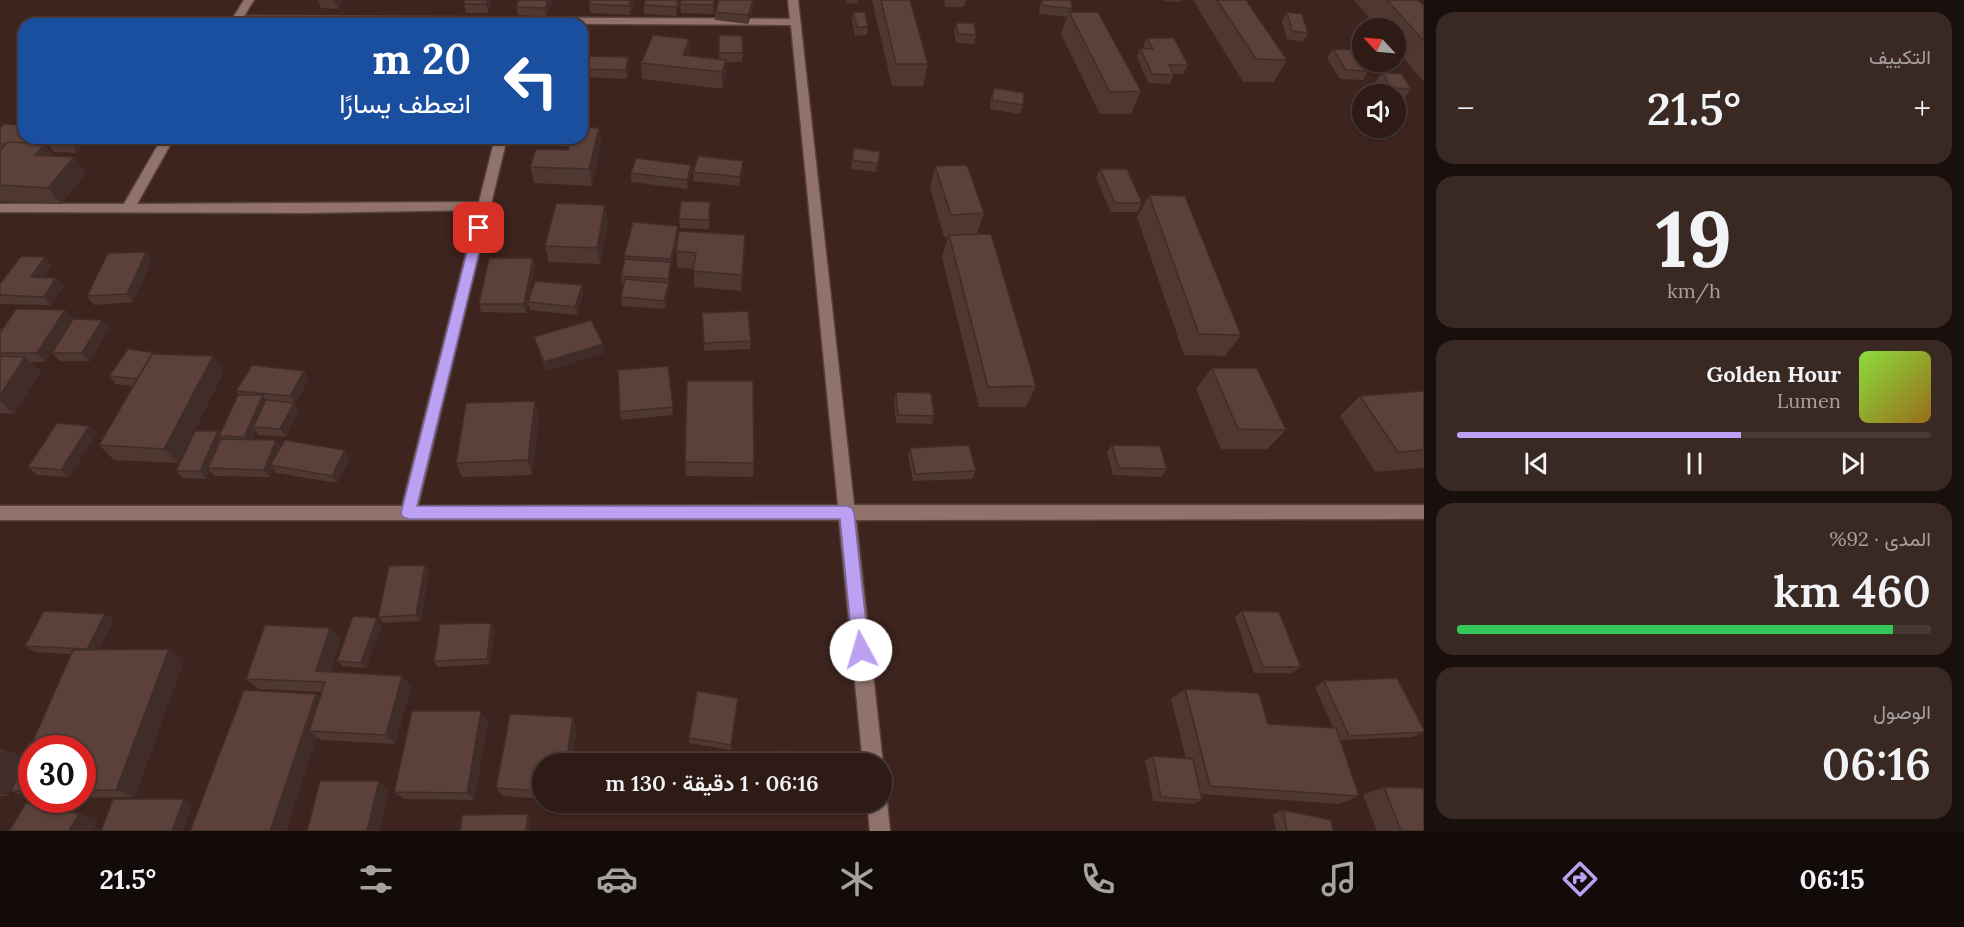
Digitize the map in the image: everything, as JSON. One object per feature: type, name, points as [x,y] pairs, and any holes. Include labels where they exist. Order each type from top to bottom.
[{"type":"street","points":[[237,18],[249,0]]},
{"type":"street","points":[[793,0],[872,753]]},
{"type":"street","points":[[588,22],[795,22]]},
{"type":"street","points":[[129,207],[165,144]]},
{"type":"street","points":[[408,513],[500,144]]},
{"type":"street","points":[[0,208],[306,209],[484,206]]},
{"type":"street","points":[[0,513],[1424,512]]},
{"type":"street","points":[[878,813],[880,831]]},
{"type":"building","points":[[465,0],[488,0],[486,4],[464,4]]},
{"type":"building","points":[[519,0],[548,0],[545,8],[516,7]]},
{"type":"building","points":[[590,0],[631,0],[629,6],[589,4]]},
{"type":"building","points":[[645,0],[678,0],[676,7],[644,5]]},
{"type":"building","points":[[681,0],[714,0],[713,5],[680,4]]},
{"type":"building","points":[[719,0],[753,0],[748,15],[715,12]]},
{"type":"building","points":[[881,0],[910,0],[928,64],[896,64]]},
{"type":"building","points":[[1042,0],[1071,0],[1072,9],[1042,5]]},
{"type":"building","points":[[1217,0],[1246,0],[1287,60],[1256,59]]},
{"type":"building","points":[[1387,0],[1418,0],[1424,6],[1424,41],[1406,21],[1406,18],[1403,18]]},
{"type":"building","points":[[853,12],[865,12],[868,27],[857,27]]},
{"type":"building","points":[[1069,12],[1098,12],[1141,91],[1110,92]]},
{"type":"building","points":[[1287,12],[1302,14],[1308,33],[1292,31]]},
{"type":"building","points":[[956,23],[974,23],[976,35],[958,34]]},
{"type":"building","points":[[653,35],[689,39],[683,55],[726,60],[722,72],[641,63]]},
{"type":"building","points":[[719,35],[742,36],[743,53],[719,53]]},
{"type":"building","points":[[1147,38],[1174,38],[1188,65],[1169,65],[1174,75],[1152,74],[1140,48],[1153,49]]},
{"type":"building","points":[[1333,49],[1352,50],[1352,70],[1346,70]]},
{"type":"building","points":[[588,56],[628,57],[626,70],[588,69]]},
{"type":"building","points":[[1382,72],[1402,74],[1411,89],[1406,89],[1406,84],[1389,84]]},
{"type":"building","points":[[994,88],[1024,93],[1023,105],[992,100]]},
{"type":"building","points":[[3,124],[18,125],[18,142],[0,144],[0,128]]},
{"type":"building","points":[[588,127],[599,128],[589,169],[530,167],[536,149],[568,150],[570,144],[588,144]]},
{"type":"building","points":[[8,142],[45,144],[35,155],[74,157],[48,188],[0,185],[0,150]]},
{"type":"building","points":[[854,148],[880,152],[878,164],[852,160]]},
{"type":"building","points":[[698,156],[743,161],[740,177],[693,172]]},
{"type":"building","points":[[636,158],[691,165],[687,180],[631,173]]},
{"type":"building","points":[[967,165],[984,213],[951,215],[935,166]]},
{"type":"building","points":[[1100,169],[1127,169],[1142,203],[1115,203]]},
{"type":"building","points":[[1149,195],[1185,196],[1241,335],[1199,334]]},
{"type":"building","points":[[681,201],[710,202],[709,220],[679,219]]},
{"type":"building","points":[[556,203],[605,205],[597,248],[545,246]]},
{"type":"building","points":[[633,222],[678,226],[671,259],[624,256]]},
{"type":"building","points":[[679,231],[745,235],[742,275],[693,271],[696,253],[676,251]]},
{"type":"building","points":[[991,234],[1036,386],[988,387],[949,235]]},
{"type":"building","points":[[146,252],[127,294],[87,296],[108,253]]},
{"type":"building","points":[[21,256],[45,257],[31,277],[56,278],[44,297],[0,295],[0,284]]},
{"type":"building","points":[[489,258],[533,258],[524,304],[479,304]]},
{"type":"building","points":[[625,259],[671,262],[668,279],[621,276]]},
{"type":"building","points":[[625,279],[669,283],[664,301],[621,297]]},
{"type":"building","points":[[535,281],[582,285],[575,307],[528,302]]},
{"type":"building","points":[[16,309],[65,310],[37,353],[0,353],[0,333]]},
{"type":"building","points":[[748,311],[751,341],[704,343],[702,313]]},
{"type":"building","points":[[73,319],[102,320],[82,353],[52,353]]},
{"type":"building","points":[[591,320],[603,344],[544,362],[534,337]]},
{"type":"building","points":[[128,349],[158,353],[152,354],[137,379],[109,376]]},
{"type":"building","points":[[152,354],[213,356],[164,449],[99,445]]},
{"type":"building","points":[[0,356],[25,357],[0,395]]},
{"type":"building","points":[[252,365],[304,371],[290,396],[236,391]]},
{"type":"building","points":[[668,366],[673,407],[620,412],[618,370]]},
{"type":"building","points":[[1212,368],[1257,368],[1286,430],[1238,429]]},
{"type":"building","points":[[687,381],[753,381],[754,463],[685,462]]},
{"type":"building","points":[[1424,391],[1424,450],[1398,452],[1360,396]]},
{"type":"building","points":[[896,392],[931,393],[934,416],[898,415]]},
{"type":"building","points":[[238,395],[263,395],[244,437],[219,436]]},
{"type":"building","points":[[266,400],[294,403],[280,429],[253,427]]},
{"type":"building","points":[[535,401],[528,460],[456,463],[466,403]]},
{"type":"building","points":[[57,423],[89,426],[61,470],[28,467]]},
{"type":"building","points":[[195,431],[218,431],[200,471],[176,471]]},
{"type":"building","points":[[221,439],[276,440],[264,470],[208,468]]},
{"type":"building","points":[[285,440],[345,450],[332,476],[270,465]]},
{"type":"building","points":[[969,445],[976,471],[915,474],[910,448]]},
{"type":"building","points":[[1112,445],[1160,446],[1167,469],[1119,468]]},
{"type":"building","points":[[425,565],[416,615],[378,617],[389,566]]},
{"type":"building","points":[[44,611],[105,614],[87,649],[25,646]]},
{"type":"building","points":[[1242,611],[1279,612],[1301,667],[1263,667]]},
{"type":"building","points":[[353,616],[377,618],[361,663],[337,661]]},
{"type":"building","points":[[491,623],[487,659],[434,661],[440,624]]},
{"type":"building","points":[[265,625],[330,628],[316,671],[402,676],[386,735],[309,731],[325,682],[246,679]]},
{"type":"building","points":[[169,649],[116,790],[96,790],[96,735],[36,735],[73,650]]},
{"type":"building","points":[[1397,678],[1424,732],[1349,736],[1324,681]]},
{"type":"building","points":[[1185,689],[1259,693],[1268,724],[1336,728],[1359,796],[1210,786]]},
{"type":"building","points":[[244,690],[316,694],[270,831],[190,831]]},
{"type":"building","points":[[697,691],[738,698],[731,745],[689,738]]},
{"type":"building","points":[[412,711],[481,711],[467,793],[394,792]]},
{"type":"building","points":[[510,714],[573,717],[568,753],[532,753],[532,790],[496,788]]},
{"type":"building","points":[[780,751],[809,753],[780,753]]},
{"type":"building","points":[[1153,756],[1193,759],[1202,800],[1161,797]]},
{"type":"building","points":[[18,775],[18,791],[11,791]]},
{"type":"building","points":[[320,781],[379,781],[367,831],[307,831]]},
{"type":"building","points":[[1384,787],[1424,788],[1424,831],[1401,831]]},
{"type":"building","points":[[113,799],[184,799],[172,831],[101,831]]},
{"type":"building","points":[[1283,810],[1331,820],[1333,831],[1287,831]]},
{"type":"building","points":[[20,813],[79,814],[69,831],[9,831]]},
{"type":"building","points":[[528,814],[526,831],[460,831],[462,815]]},
{"type":"route","points":[[479,228],[408,513],[847,513],[861,650]]}]
